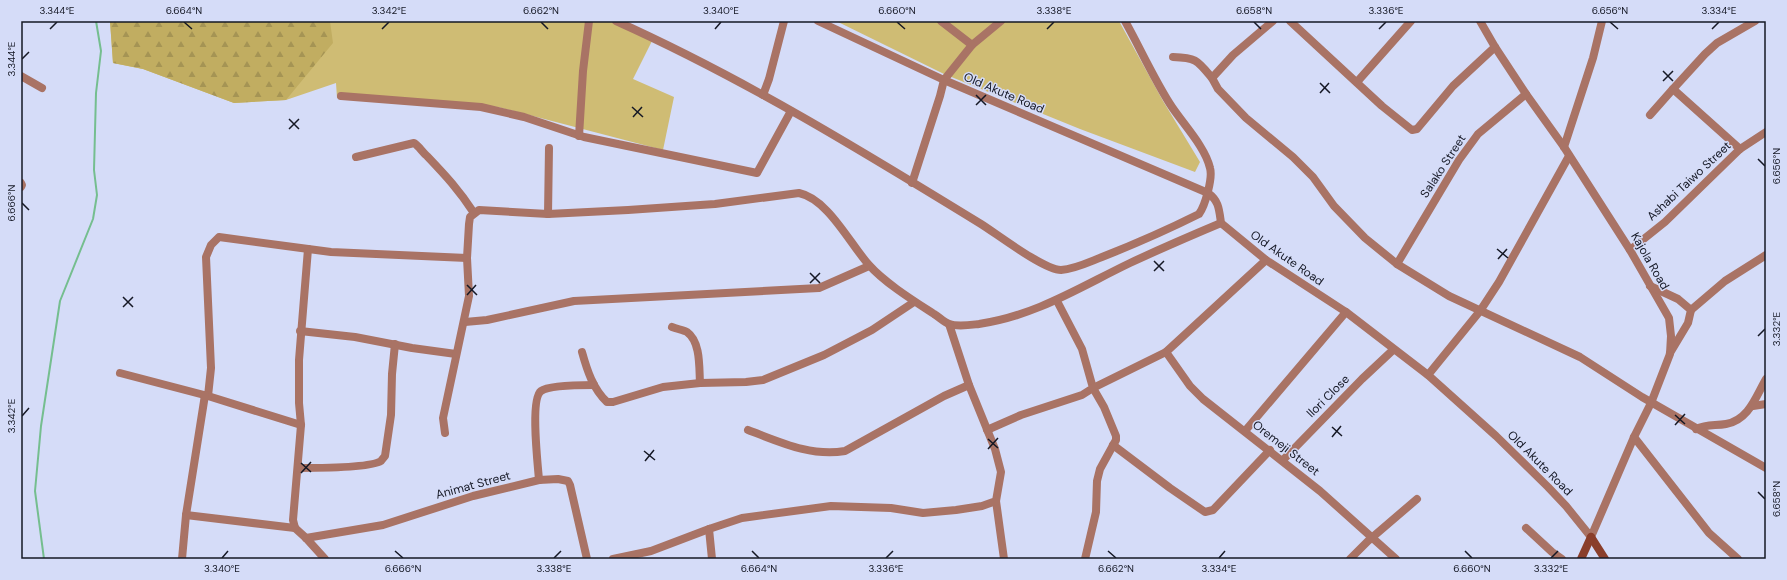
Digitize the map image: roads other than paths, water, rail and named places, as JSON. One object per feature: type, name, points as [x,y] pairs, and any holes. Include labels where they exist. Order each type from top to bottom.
[{"type":"street","points":[[580,136],[583,71],[589,21]]},
{"type":"street","points":[[616,21],[649,36],[791,111],[869,156],[1015,247],[1041,262],[1059,270],[1073,268],[1152,237],[1199,214],[1208,193],[1211,169],[1206,156],[1170,103],[1125,21]]},
{"type":"street","points":[[762,95],[769,79],[784,21]]},
{"type":"street","name":"Old Akute Road","points":[[818,21],[944,80],[1208,193],[1214,197],[1219,204],[1221,223],[1266,260],[1346,312],[1428,375],[1496,436],[1566,506],[1591,537],[1605,559]]},
{"type":"street","points":[[941,21],[972,45]]},
{"type":"street","points":[[912,183],[944,80],[972,45],[1001,21]]},
{"type":"street","points":[[1212,78],[1233,55],[1272,21]]},
{"type":"street","points":[[1290,21],[1412,130],[1417,128],[1453,86],[1495,48]]},
{"type":"street","points":[[1357,82],[1410,21]]},
{"type":"street","name":"Kajola Road","points":[[1480,21],[1495,48],[1564,147],[1630,250],[1669,318],[1671,336],[1670,354],[1651,403],[1634,438],[1591,537]]},
{"type":"street","points":[[1564,147],[1593,58],[1602,21]]},
{"type":"street","points":[[1650,115],[1705,54],[1717,43],[1755,21]]},
{"type":"street","points":[[1173,57],[1188,58],[1198,61],[1212,78],[1218,89],[1246,118],[1293,157],[1313,177],[1334,206],[1365,238],[1397,264],[1449,296],[1580,358],[1651,403],[1696,429],[1728,445],[1766,468]]},
{"type":"street","points":[[21,76],[42,88]]},
{"type":"street","points":[[1673,89],[1740,149]]},
{"type":"street","name":"Salako Street","points":[[1397,264],[1459,160],[1478,134],[1526,94]]},
{"type":"street","points":[[341,96],[481,107],[524,117],[580,136],[757,173],[791,111]]},
{"type":"street","name":"Ashabi Taiwo Street","points":[[1630,250],[1665,222],[1740,149],[1766,132]]},
{"type":"street","points":[[356,157],[414,142],[455,186],[474,213]]},
{"type":"street","points":[[548,214],[549,148]]},
{"type":"street","points":[[1428,375],[1480,311],[1499,282],[1569,156]]},
{"type":"street","points":[[21,182],[21,188]]},
{"type":"street","points":[[445,433],[443,418],[469,296],[467,258],[470,217],[479,210],[548,214],[715,204],[799,193],[814,199],[839,225],[869,266],[914,302],[949,324],[969,326],[994,322],[1056,301],[1129,264],[1221,223]]},
{"type":"street","points":[[182,559],[186,515],[211,368],[206,257],[211,245],[219,237],[308,249],[362,254],[467,258]]},
{"type":"street","points":[[295,528],[293,510],[301,425],[299,396],[300,331],[308,249]]},
{"type":"street","points":[[1670,354],[1688,323],[1691,310],[1725,281],[1766,255]]},
{"type":"street","points":[[987,430],[1021,415],[1082,395],[1093,388],[1166,352],[1266,260]]},
{"type":"street","points":[[464,322],[487,320],[574,301],[819,288],[869,266]]},
{"type":"street","points":[[1650,286],[1678,299],[1691,310]]},
{"type":"street","points":[[1056,301],[1082,349],[1093,388],[1104,407],[1116,436],[1113,445],[1100,469],[1096,481],[1096,512],[1085,559]]},
{"type":"street","points":[[582,352],[586,367],[594,385],[608,402],[613,402],[663,387],[700,383],[763,380],[824,356],[872,330],[914,302]]},
{"type":"street","points":[[1245,431],[1346,312]]},
{"type":"street","points":[[949,324],[969,385],[995,449],[1001,472],[996,501],[1004,559]]},
{"type":"street","points":[[672,328],[685,331],[690,334],[698,355],[700,383]]},
{"type":"street","points":[[300,331],[355,337],[412,348],[456,354]]},
{"type":"street","points":[[298,468],[335,468],[373,463],[380,462],[385,456],[391,415],[392,374],[395,344]]},
{"type":"street","name":"Ilori Close","points":[[1283,460],[1362,379],[1394,350]]},
{"type":"street","name":"Oremeji Street","points":[[1166,352],[1190,386],[1203,399],[1283,460],[1373,537],[1396,559]]},
{"type":"street","points":[[120,373],[207,396],[301,425]]},
{"type":"street","points":[[1696,429],[1709,424],[1729,424],[1742,416],[1753,406],[1766,379]]},
{"type":"street","points":[[539,480],[535,412],[537,397],[541,391],[568,386],[594,385]]},
{"type":"street","points":[[748,430],[800,449],[818,453],[833,453],[845,450],[944,396],[969,385]]},
{"type":"street","points":[[1753,406],[1766,404]]},
{"type":"street","points":[[1634,438],[1709,533],[1738,559]]},
{"type":"street","points":[[1113,445],[1170,488],[1205,512],[1210,512],[1213,510],[1270,450]]},
{"type":"street","name":"Animat Street","points":[[306,538],[383,525],[473,496],[539,480],[558,478],[568,481],[587,559]]},
{"type":"street","points":[[1350,559],[1417,499]]},
{"type":"street","points":[[613,559],[651,551],[742,518],[831,506],[891,508],[923,513],[982,506],[996,501]]},
{"type":"street","points":[[186,515],[295,528],[325,559]]},
{"type":"street","points":[[1526,528],[1552,552],[1562,559]]},
{"type":"street","points":[[709,529],[712,559]]},
{"type":"street","points":[[1581,559],[1591,537]]},
{"type":"waterway","points":[[44,559],[35,491],[41,426],[60,301],[93,219],[97,195],[94,170],[96,93],[101,51],[96,21]]}]
